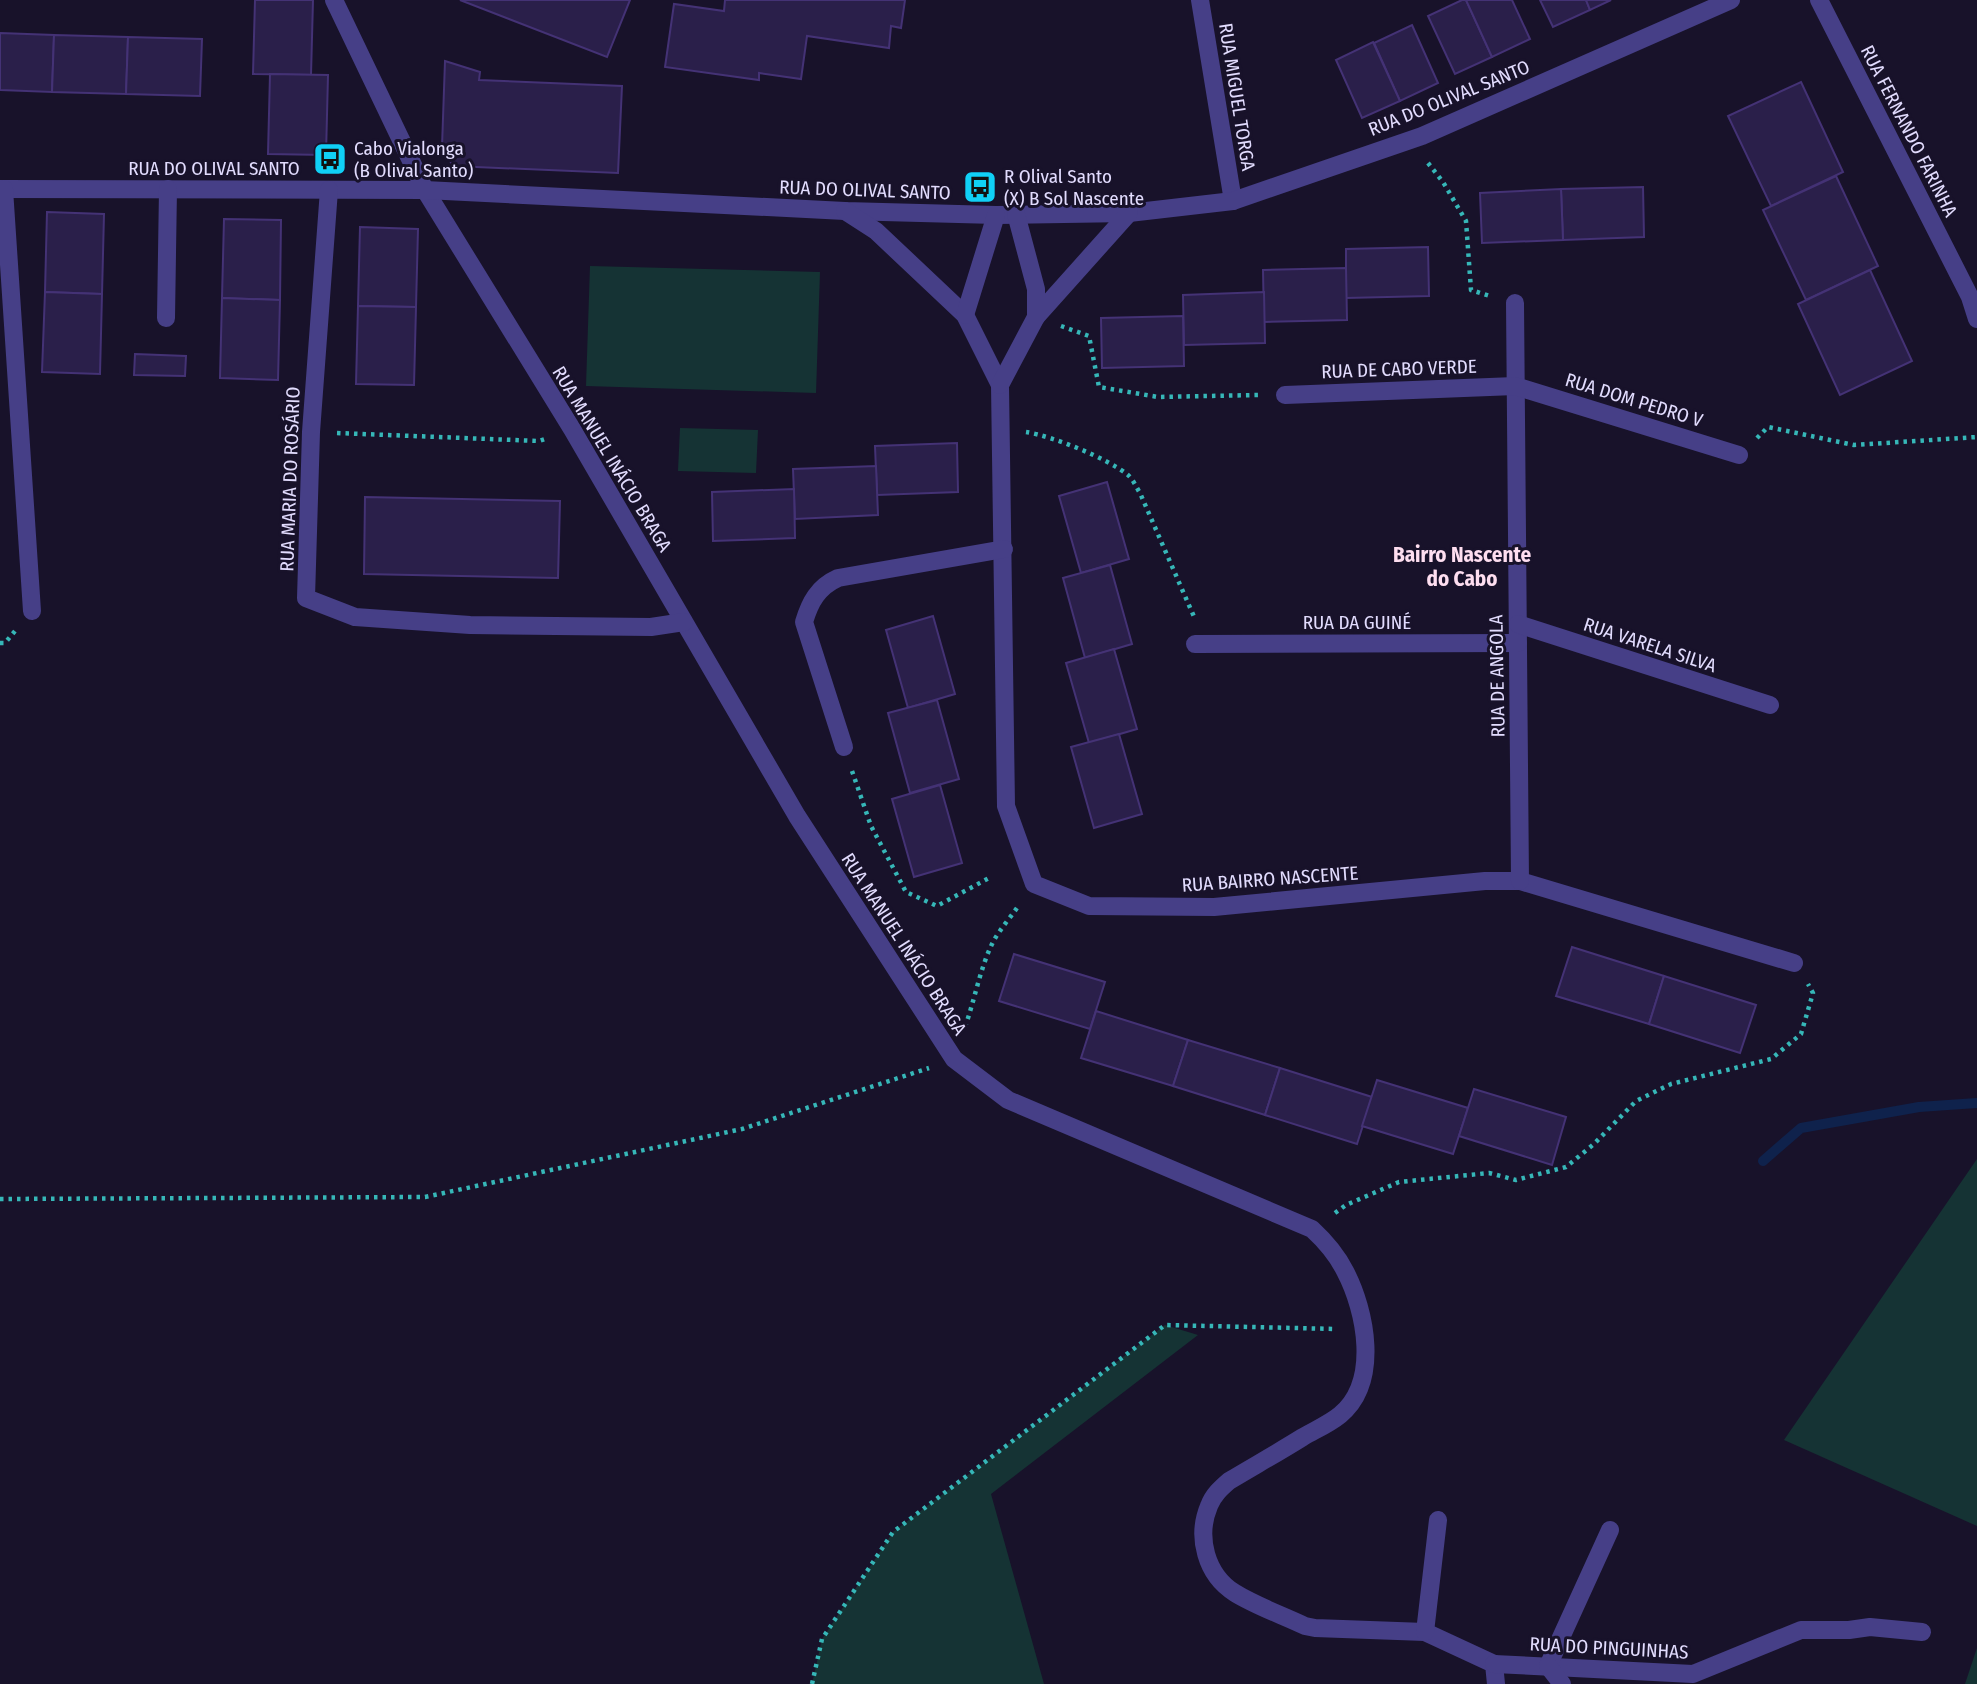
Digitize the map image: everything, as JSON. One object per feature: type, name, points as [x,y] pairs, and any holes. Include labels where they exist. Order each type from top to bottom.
[{"type":"street","name":"RUA MANUEL INÁCIO BRAGA","points":[[334,0],[425,190],[572,429],[797,816],[954,1059],[1008,1100],[1312,1229],[1325,1241],[1345,1270],[1360,1311],[1363,1329],[1365,1369],[1359,1386],[1341,1415],[1229,1481],[1217,1492],[1204,1520],[1202,1540],[1214,1572],[1234,1593],[1305,1626],[1425,1632]]},
{"type":"street","name":"RUA MIGUEL TORGA","points":[[1200,0],[1233,201]]},
{"type":"street","name":"RUA DO OLIVAL SANTO","points":[[2,189],[425,190],[845,211],[996,215],[1129,213],[1233,201],[1422,136],[1731,0]]},
{"type":"street","name":"RUA FERNANDO FARINHA","points":[[1819,0],[1970,297],[1977,319]]},
{"type":"street","points":[[2,189],[32,611]]},
{"type":"street","points":[[166,318],[168,189]]},
{"type":"street","name":"RUA MARIA DO ROSÁRIO","points":[[329,190],[311,432],[306,598],[355,617],[470,625],[651,627],[684,622]]},
{"type":"street","points":[[845,211],[876,231],[965,315],[1000,385],[1006,806],[1034,884]]},
{"type":"street","points":[[1000,385],[1036,317],[1129,213]]},
{"type":"street","points":[[1016,214],[1036,289],[1036,317]]},
{"type":"street","points":[[965,315],[996,215]]},
{"type":"street","name":"RUA DE ANGOLA","points":[[1514,303],[1520,881]]},
{"type":"street","name":"RUA DE CABO VERDE","points":[[1285,395],[1516,386]]},
{"type":"street","name":"RUA DOM PEDRO V","points":[[1516,386],[1739,455]]},
{"type":"street","points":[[844,747],[804,622],[817,593],[827,583],[838,578],[1004,549]]},
{"type":"street","name":"RUA VARELA SILVA","points":[[1518,624],[1770,705]]},
{"type":"street","name":"RUA DA GUINÉ","points":[[1195,643],[1518,643]]},
{"type":"street","name":"RUA BAIRRO NASCENTE","points":[[1034,884],[1089,906],[1214,907],[1485,881],[1520,881],[1794,963]]},
{"type":"street","points":[[1438,1520],[1425,1632],[1494,1664],[1496,1684]]},
{"type":"street","points":[[1562,1684],[1548,1665],[1610,1530]]},
{"type":"street","name":"RUA DO PINGUINHAS","points":[[1494,1664],[1693,1674],[1801,1630],[1870,1627],[1922,1632]]},
{"type":"path","points":[[1410,140],[1443,182],[1466,221],[1471,290],[1514,303]]},
{"type":"path","points":[[1036,317],[1089,336],[1099,387],[1157,397],[1285,395]]},
{"type":"path","points":[[1739,455],[1768,427],[1854,445],[1977,437]]},
{"type":"path","points":[[311,432],[539,441],[572,429]]},
{"type":"path","points":[[1001,429],[1045,435],[1100,459],[1130,476],[1140,493],[1196,622],[1195,643]]},
{"type":"path","points":[[844,747],[871,826],[906,892],[937,906],[989,878]]},
{"type":"path","points":[[0,1199],[425,1197],[742,1129],[954,1059],[994,940],[1034,884]]},
{"type":"path","points":[[1312,1229],[1346,1205],[1399,1182],[1489,1173],[1516,1180],[1566,1167],[1594,1144],[1636,1101],[1671,1084],[1770,1059],[1801,1034],[1813,993],[1802,970],[1794,963]]},
{"type":"path","points":[[813,1684],[822,1639],[893,1532],[1165,1325],[1363,1329]]},
{"type":"green space","points":[[590,266],[820,272],[816,393],[586,386]]},
{"type":"green space","points":[[680,428],[758,430],[756,473],[678,471]]},
{"type":"green space","points":[[1977,1159],[1977,1526],[1784,1440]]},
{"type":"green space","points":[[1165,1325],[1198,1335],[991,1494],[1044,1684],[812,1684],[822,1639],[893,1532]]},
{"type":"green space","points":[[1977,1648],[1977,1684],[1965,1684]]},
{"type":"building","points":[[255,0],[313,0],[311,75],[253,74]]},
{"type":"building","points":[[460,0],[630,0],[607,57]]},
{"type":"building","points":[[725,0],[905,0],[901,28],[891,26],[889,48],[807,36],[801,79],[759,73],[759,80],[665,67],[674,4],[724,11]]},
{"type":"building","points":[[1466,0],[1492,57],[1455,74],[1428,16]]},
{"type":"building","points":[[1466,0],[1512,0],[1530,39],[1492,57]]},
{"type":"building","points":[[1540,0],[1586,0],[1590,10],[1553,27]]},
{"type":"building","points":[[1586,0],[1611,0],[1590,10]]},
{"type":"building","points":[[1412,25],[1438,83],[1400,101],[1374,43]]},
{"type":"building","points":[[0,33],[54,35],[52,92],[0,90]]},
{"type":"building","points":[[54,35],[128,37],[126,94],[52,92]]},
{"type":"building","points":[[128,37],[202,39],[200,96],[126,94]]},
{"type":"building","points":[[1373,42],[1400,101],[1362,118],[1336,60]]},
{"type":"building","points":[[445,61],[480,72],[479,80],[622,86],[618,173],[453,166],[442,147]]},
{"type":"building","points":[[270,74],[328,75],[326,155],[268,154]]},
{"type":"building","points":[[1801,82],[1843,172],[1771,206],[1728,116]]},
{"type":"building","points":[[1836,176],[1878,266],[1806,300],[1763,210]]},
{"type":"building","points":[[1643,187],[1644,237],[1563,240],[1561,189]]},
{"type":"building","points":[[1561,189],[1563,240],[1482,243],[1480,193]]},
{"type":"building","points":[[47,212],[104,214],[102,294],[45,292]]},
{"type":"building","points":[[224,219],[281,220],[280,300],[222,298]]},
{"type":"building","points":[[360,227],[418,229],[416,307],[358,306]]},
{"type":"building","points":[[1428,247],[1429,296],[1346,298],[1346,249]]},
{"type":"building","points":[[1346,268],[1347,320],[1264,322],[1263,270]]},
{"type":"building","points":[[1870,270],[1912,361],[1840,395],[1798,304]]},
{"type":"building","points":[[45,292],[102,294],[100,374],[42,372]]},
{"type":"building","points":[[1264,292],[1265,343],[1184,345],[1183,295]]},
{"type":"building","points":[[222,298],[280,300],[278,380],[220,378]]},
{"type":"building","points":[[358,306],[416,307],[414,385],[356,384]]},
{"type":"building","points":[[1183,316],[1184,366],[1102,368],[1101,318]]},
{"type":"building","points":[[135,354],[186,356],[185,376],[134,375]]},
{"type":"building","points":[[957,443],[958,492],[877,495],[875,446]]},
{"type":"building","points":[[876,466],[878,515],[795,519],[793,469]]},
{"type":"building","points":[[1107,482],[1129,559],[1081,573],[1059,496]]},
{"type":"building","points":[[794,489],[795,538],[713,541],[712,492]]},
{"type":"building","points":[[365,497],[560,501],[558,578],[364,574]]},
{"type":"building","points":[[1110,565],[1132,644],[1085,658],[1063,578]]},
{"type":"building","points":[[933,616],[955,694],[908,708],[886,630]]},
{"type":"building","points":[[1114,649],[1137,729],[1089,743],[1066,663]]},
{"type":"building","points":[[937,700],[959,779],[910,793],[888,713]]},
{"type":"building","points":[[1119,734],[1142,814],[1094,828],[1071,747]]},
{"type":"building","points":[[940,785],[962,863],[914,877],[892,799]]},
{"type":"building","points":[[1572,947],[1664,976],[1649,1024],[1556,996]]},
{"type":"building","points":[[1014,954],[1105,982],[1090,1029],[999,1001]]},
{"type":"building","points":[[1664,976],[1756,1005],[1740,1053],[1649,1024]]},
{"type":"building","points":[[1096,1011],[1188,1040],[1173,1086],[1081,1058]]},
{"type":"building","points":[[1188,1040],[1280,1068],[1265,1115],[1173,1086]]},
{"type":"building","points":[[1280,1068],[1372,1097],[1357,1144],[1265,1115]]},
{"type":"building","points":[[1377,1080],[1468,1108],[1453,1154],[1362,1126]]},
{"type":"building","points":[[1474,1089],[1566,1117],[1552,1165],[1459,1136]]},
{"type":"waterway","points":[[1763,1161],[1801,1128],[1919,1107],[1977,1103]]},
{"type":"place","name":"Cabo Vialonga (B Olival Santo)","points":[[330,159]]},
{"type":"place","name":"R Olival Santo (X) B Sol Nascente","points":[[980,187]]},
{"type":"district","name":"Bairro Nascente do Cabo","points":[[1462,567]]}]
